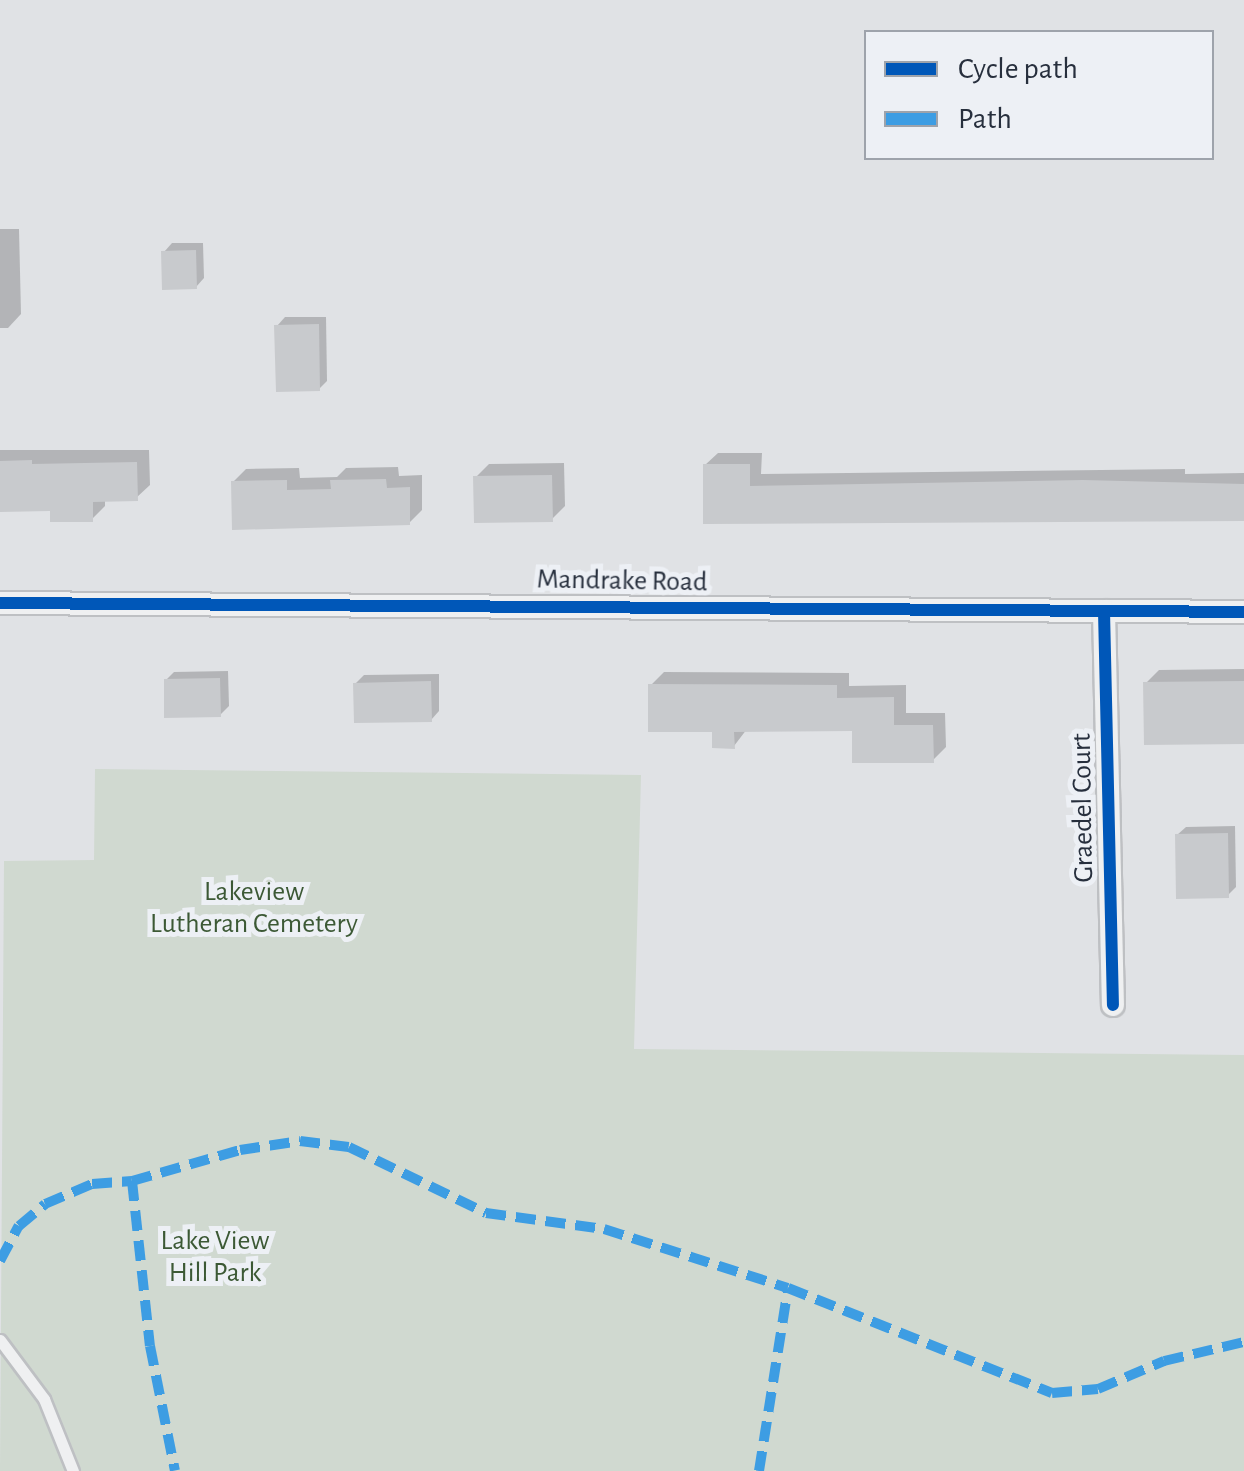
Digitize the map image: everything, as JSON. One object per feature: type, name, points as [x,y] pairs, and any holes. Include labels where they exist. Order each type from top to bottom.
[{"type":"street","name":"Mandrake Road","points":[[0,604],[1244,612]]},
{"type":"street","name":"Graedel Court","points":[[1104,611],[1113,1004]]},
{"type":"lane","points":[[0,1340],[44,1399],[73,1471]]},
{"type":"green space","name":"Lake View Hill Park","points":[[95,769],[641,775],[634,1049],[1244,1055],[1244,1471],[0,1471],[4,861],[94,860]]},
{"type":"building","points":[[196,250],[197,289],[162,290],[161,251]]},
{"type":"building","points":[[319,324],[320,391],[276,392],[274,325]]},
{"type":"building","points":[[32,460],[32,464],[137,462],[138,501],[93,502],[93,522],[50,522],[50,511],[0,512],[0,461]]},
{"type":"building","points":[[703,464],[750,464],[750,486],[1083,480],[1244,484],[1244,521],[703,524]]},
{"type":"building","points":[[552,475],[553,522],[474,523],[473,476]]},
{"type":"building","points":[[386,479],[387,488],[410,487],[410,525],[232,530],[231,481],[287,480],[287,490],[331,489],[330,480]]},
{"type":"building","points":[[220,678],[221,717],[164,718],[164,679]]},
{"type":"building","points":[[431,681],[432,722],[354,723],[353,683]]},
{"type":"building","points":[[1244,681],[1244,744],[1144,745],[1143,682]]},
{"type":"building","points":[[648,684],[837,685],[837,698],[894,697],[894,725],[933,725],[934,763],[852,763],[852,731],[734,732],[735,749],[712,748],[712,732],[648,732]]},
{"type":"building","points":[[1228,833],[1229,898],[1176,899],[1175,834]]},
{"type":"marked path","points":[[0,1261],[19,1226],[45,1204],[92,1184],[132,1181],[240,1150],[300,1141],[349,1147],[486,1213],[604,1229],[788,1288]]},
{"type":"marked path","points":[[132,1181],[150,1346],[175,1471]]},
{"type":"marked path","points":[[759,1471],[788,1288],[1052,1393],[1098,1389],[1164,1361],[1244,1342]]},
{"type":"cycle path","points":[[0,603],[1244,612]]},
{"type":"cycle path","points":[[1104,611],[1113,1005]]},
{"type":"park label","name":"Lakeview Lutheran Cemetery","points":[[254,908]]}]
